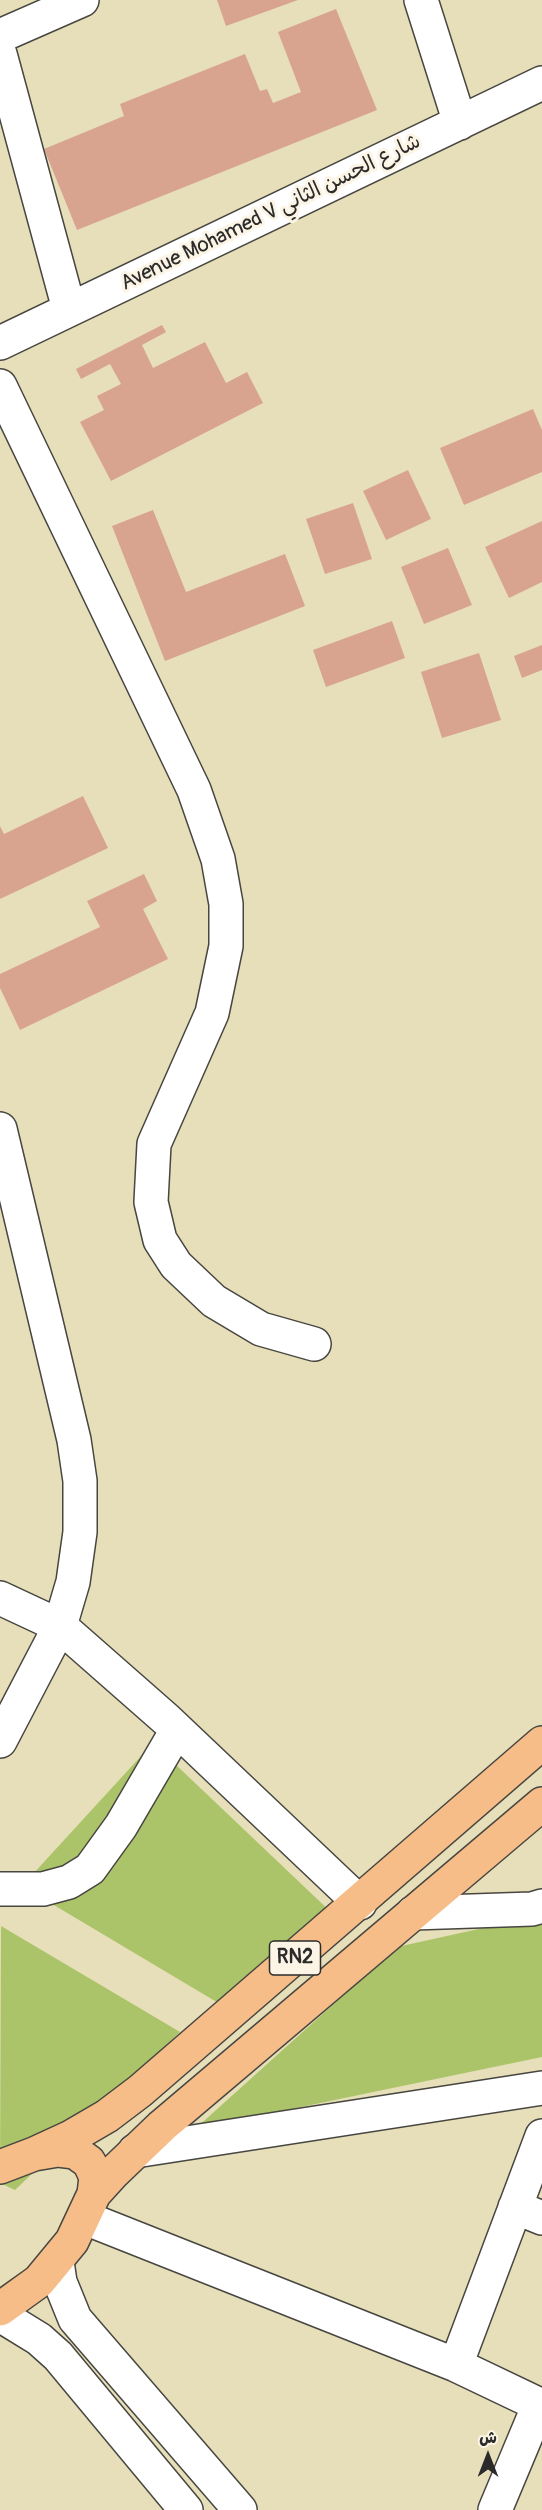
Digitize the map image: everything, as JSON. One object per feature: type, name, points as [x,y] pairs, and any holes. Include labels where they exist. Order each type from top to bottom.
[{"type":"highway","name":"RN2","points":[[0,2167],[34,2154],[89,2127],[140,2091],[360,1903],[542,1743]]},
{"type":"highway","name":"RN2","points":[[0,2309],[39,2281],[57,2262],[89,2206],[135,2151],[542,1804]]},
{"type":"highway","name":"RN2","points":[[34,2154],[58,2150],[75,2152],[89,2162],[96,2177],[89,2206]]},
{"type":"street","points":[[0,36],[82,0]]},
{"type":"street","points":[[421,0],[460,123]]},
{"type":"street","points":[[2,67],[69,309]]},
{"type":"street","name":"Avenue Mohamed V شارع الحسن الثاني","points":[[0,343],[542,83]]},
{"type":"street","points":[[0,386],[194,789],[218,859],[226,904],[226,946],[212,1013],[154,1144],[152,1202],[160,1240],[176,1265],[214,1301],[261,1329],[314,1344]]},
{"type":"street","points":[[0,1129],[69,1417],[80,1481],[80,1532],[73,1582],[60,1626],[0,1742]]},
{"type":"street","points":[[0,1598],[60,1626],[177,1730],[360,1903]]},
{"type":"street","points":[[0,1889],[43,1889],[69,1882],[90,1869],[121,1826],[177,1730]]},
{"type":"street","points":[[413,1913],[538,1905]]},
{"type":"street","points":[[135,2151],[542,2088]]},
{"type":"street","points":[[456,2365],[529,2213],[542,2136]]},
{"type":"street","points":[[89,2206],[456,2365],[540,2405],[495,2510]]},
{"type":"street","points":[[57,2262],[66,2302],[75,2319],[240,2510]]},
{"type":"street","points":[[0,2315],[39,2339],[58,2356],[186,2510]]},
{"type":"green space","points":[[153,1743],[335,1916],[220,2004],[22,1886]]},
{"type":"green space","points":[[542,1915],[542,2057],[195,2129],[397,1947]]},
{"type":"green space","points":[[1,1926],[180,2032],[15,2190],[0,2183]]},
{"type":"building","points":[[217,0],[298,0],[226,26]]},
{"type":"building","points":[[336,9],[377,110],[77,230],[44,149],[124,116],[120,104],[245,54],[260,91],[267,89],[273,103],[301,92],[278,32]]},
{"type":"building","points":[[162,325],[166,332],[142,345],[153,368],[205,342],[226,383],[247,372],[263,403],[111,481],[80,422],[104,410],[97,396],[121,384],[110,364],[81,379],[76,369]]},
{"type":"building","points":[[533,409],[542,430],[542,472],[464,505],[440,448]]},
{"type":"building","points":[[408,470],[431,519],[386,540],[363,491]]},
{"type":"building","points":[[353,503],[372,559],[325,574],[306,519]]},
{"type":"building","points":[[153,510],[186,592],[285,554],[305,606],[165,661],[112,526]]},
{"type":"building","points":[[542,521],[542,582],[509,598],[485,547]]},
{"type":"building","points":[[448,548],[472,605],[424,624],[401,567]]},
{"type":"building","points":[[392,621],[405,658],[326,687],[313,650]]},
{"type":"building","points":[[542,645],[542,670],[522,678],[514,656]]},
{"type":"building","points":[[479,653],[501,720],[442,738],[421,672]]},
{"type":"building","points":[[83,796],[108,848],[0,899],[0,826],[4,834]]},
{"type":"building","points":[[144,874],[157,901],[143,909],[168,959],[20,1030],[0,988],[0,974],[100,927],[87,901]]}]
